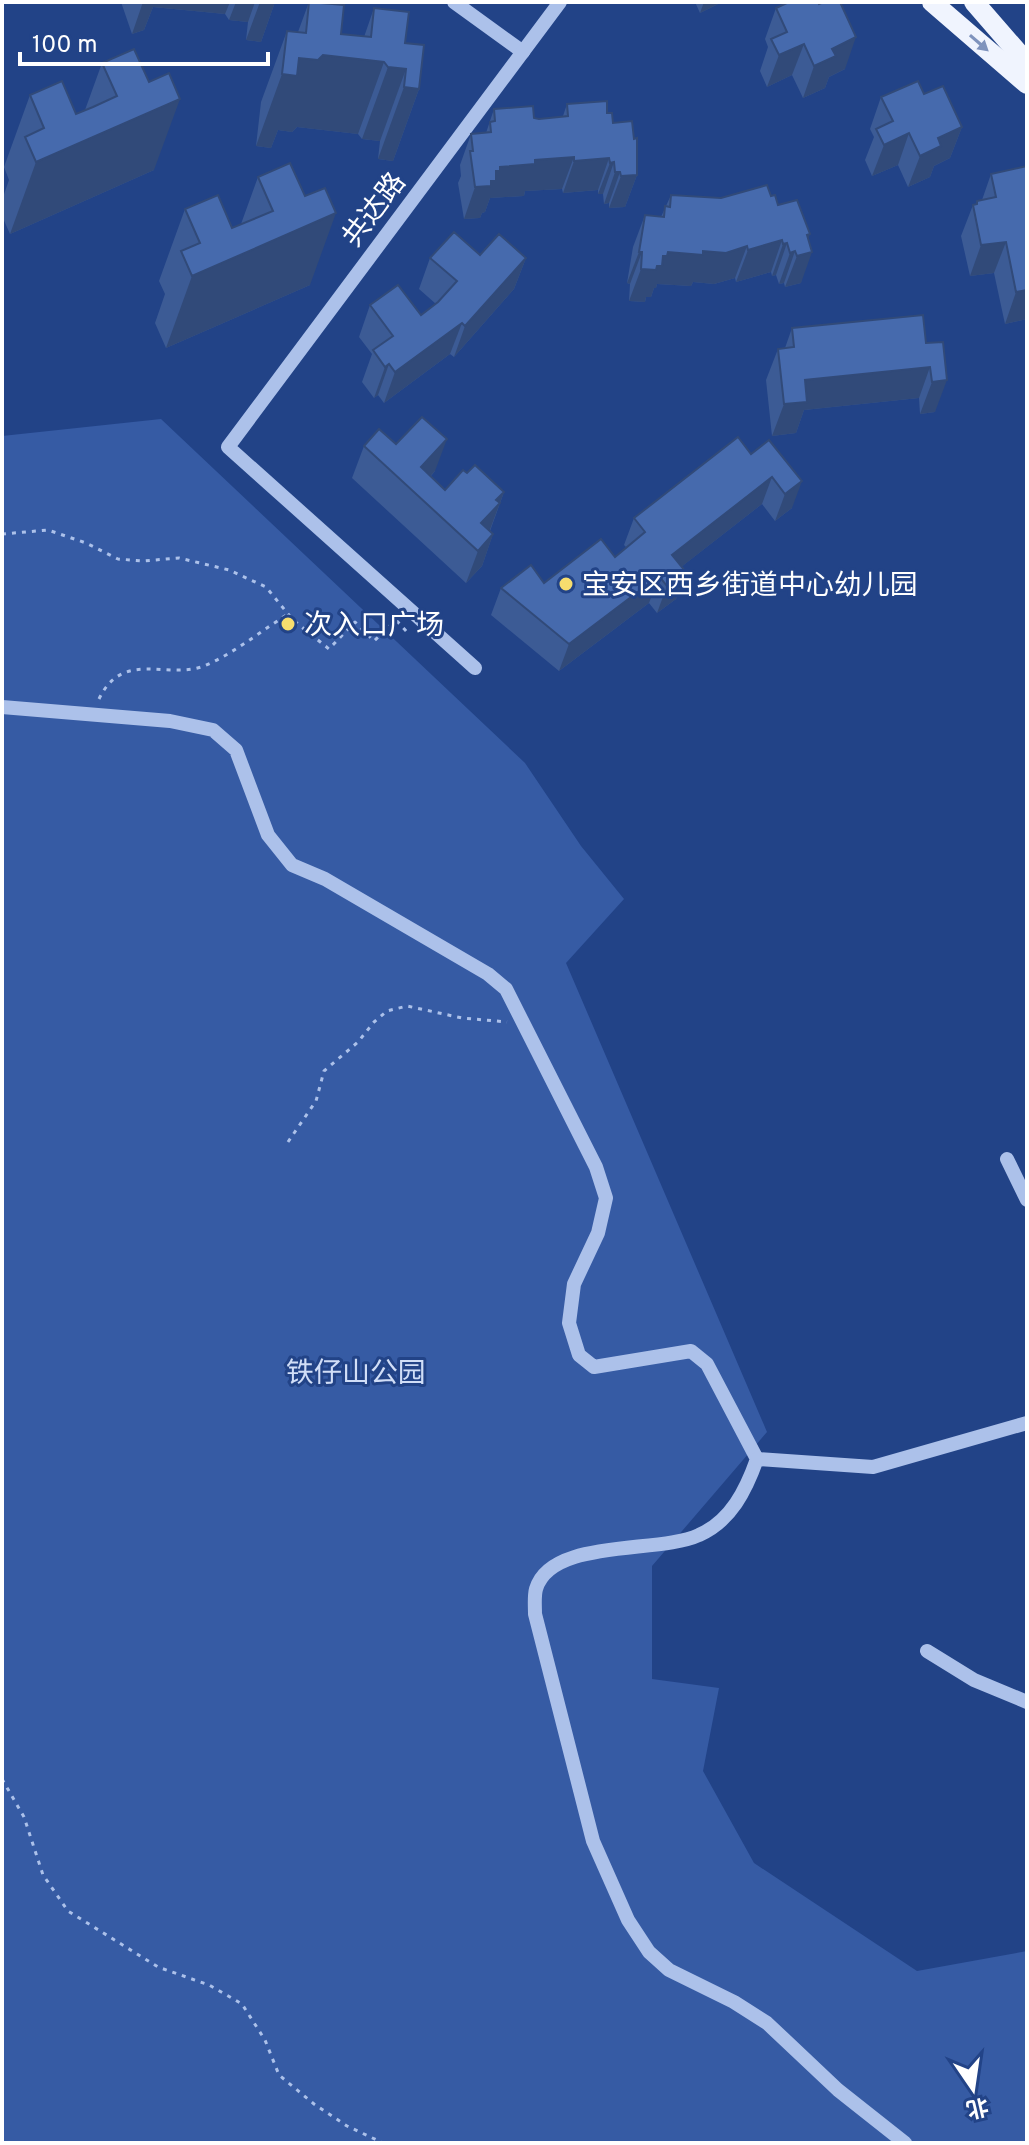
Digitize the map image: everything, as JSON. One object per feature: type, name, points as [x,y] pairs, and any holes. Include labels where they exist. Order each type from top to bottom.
[{"type":"main road","points":[[932,2],[1027,84]]},
{"type":"main road","points":[[974,2],[1027,63]]},
{"type":"main road","points":[[983,2],[1027,41]]},
{"type":"street","points":[[454,2],[523,52]]},
{"type":"street","name":"共达路","points":[[421,620],[228,447],[560,2]]},
{"type":"street","points":[[421,620],[475,668]]},
{"type":"street","points":[[2,707],[170,721],[213,730],[236,750],[268,835],[292,865],[325,879],[488,974],[506,989],[596,1167],[606,1198],[598,1233],[574,1284],[569,1323],[579,1355],[594,1367],[691,1351],[707,1364],[757,1459],[747,1488],[728,1515],[699,1536],[572,1556],[549,1570],[536,1588],[535,1614],[593,1841],[628,1920],[649,1952],[669,1970],[734,2002],[767,2023],[838,2090],[905,2143]]},
{"type":"street","points":[[1007,1159],[1027,1200]]},
{"type":"street","points":[[757,1459],[873,1467],[1027,1423]]},
{"type":"street","points":[[927,1651],[974,1680],[1027,1702]]},
{"type":"path","points":[[2,534],[48,530],[86,543],[118,559],[143,561],[179,558],[229,570],[266,587],[288,614],[329,649],[355,622],[374,641],[396,620],[407,632],[421,620]]},
{"type":"path","points":[[93,716],[101,694],[125,672],[141,668],[201,667],[288,614]]},
{"type":"path","points":[[288,1142],[316,1101],[324,1071],[358,1042],[387,1011],[407,1006],[462,1018],[522,1022]]},
{"type":"path","points":[[2,1779],[24,1817],[43,1875],[68,1911],[158,1967],[209,1985],[242,2004],[265,2040],[279,2075],[347,2126],[383,2143]]},
{"type":"green space","name":"铁仔山公园","points":[[161,419],[525,763],[581,846],[624,899],[566,963],[767,1432],[652,1566],[652,1679],[719,1688],[703,1771],[754,1863],[917,1971],[1027,1951],[1027,2143],[2,2143],[2,436]]},
{"type":"building","points":[[309,2],[344,5],[341,34],[371,37],[374,8],[409,12],[405,43],[424,45],[419,89],[404,87],[406,69],[388,67],[384,62],[323,55],[318,60],[299,58],[297,76],[282,74],[287,31],[306,33]]},
{"type":"building","points":[[789,2],[840,2],[856,37],[832,49],[836,56],[814,66],[804,44],[779,55],[771,39],[787,32],[776,8]]},
{"type":"building","points":[[134,49],[149,82],[169,73],[180,99],[36,162],[25,137],[44,128],[30,95],[62,81],[76,114],[93,107],[117,96],[102,63]]},
{"type":"building","points":[[918,81],[924,94],[943,86],[962,127],[938,138],[941,146],[920,156],[909,133],[884,145],[876,129],[893,121],[881,97]]},
{"type":"building","points":[[607,101],[607,113],[612,113],[613,123],[632,121],[634,139],[637,138],[637,175],[621,176],[620,172],[615,172],[614,162],[610,163],[609,158],[574,161],[574,157],[500,167],[491,186],[475,187],[471,134],[491,132],[490,122],[495,121],[494,109],[533,106],[534,118],[539,119],[568,116],[567,104]]},
{"type":"building","points":[[290,163],[305,196],[325,188],[336,213],[192,276],[181,251],[200,243],[185,209],[218,195],[232,228],[273,211],[258,177]]},
{"type":"building","points":[[1027,166],[1027,290],[1016,292],[1006,242],[981,245],[973,205],[977,201],[996,197],[991,174]]},
{"type":"building","points":[[767,185],[778,205],[797,200],[810,234],[807,235],[812,252],[797,256],[795,251],[790,253],[787,243],[783,244],[782,240],[726,253],[668,252],[667,256],[663,256],[662,266],[657,266],[656,270],[641,269],[642,252],[639,252],[645,215],[664,217],[665,206],[670,207],[671,195],[721,198]]},
{"type":"building","points":[[454,232],[480,255],[499,234],[526,258],[465,326],[462,323],[395,372],[389,364],[385,367],[373,350],[393,336],[370,305],[398,285],[421,315],[438,302],[457,281],[430,258]]},
{"type":"building","points":[[923,315],[926,343],[943,342],[947,380],[932,382],[930,367],[805,380],[807,402],[784,404],[778,349],[794,347],[792,328]]},
{"type":"building","points":[[422,417],[447,439],[421,467],[445,490],[463,470],[467,473],[475,465],[504,492],[496,500],[500,503],[481,523],[493,534],[478,551],[364,446],[379,429],[396,444]]},
{"type":"building","points":[[738,437],[751,454],[769,440],[802,481],[785,494],[772,477],[672,555],[686,572],[667,586],[659,576],[569,644],[501,588],[531,565],[544,583],[601,539],[615,557],[645,532],[634,518]]},
{"type":"place","name":"宝安区西乡街道中心幼儿园","points":[[566,584]]},
{"type":"place","name":"次入口广场","points":[[288,624]]}]
